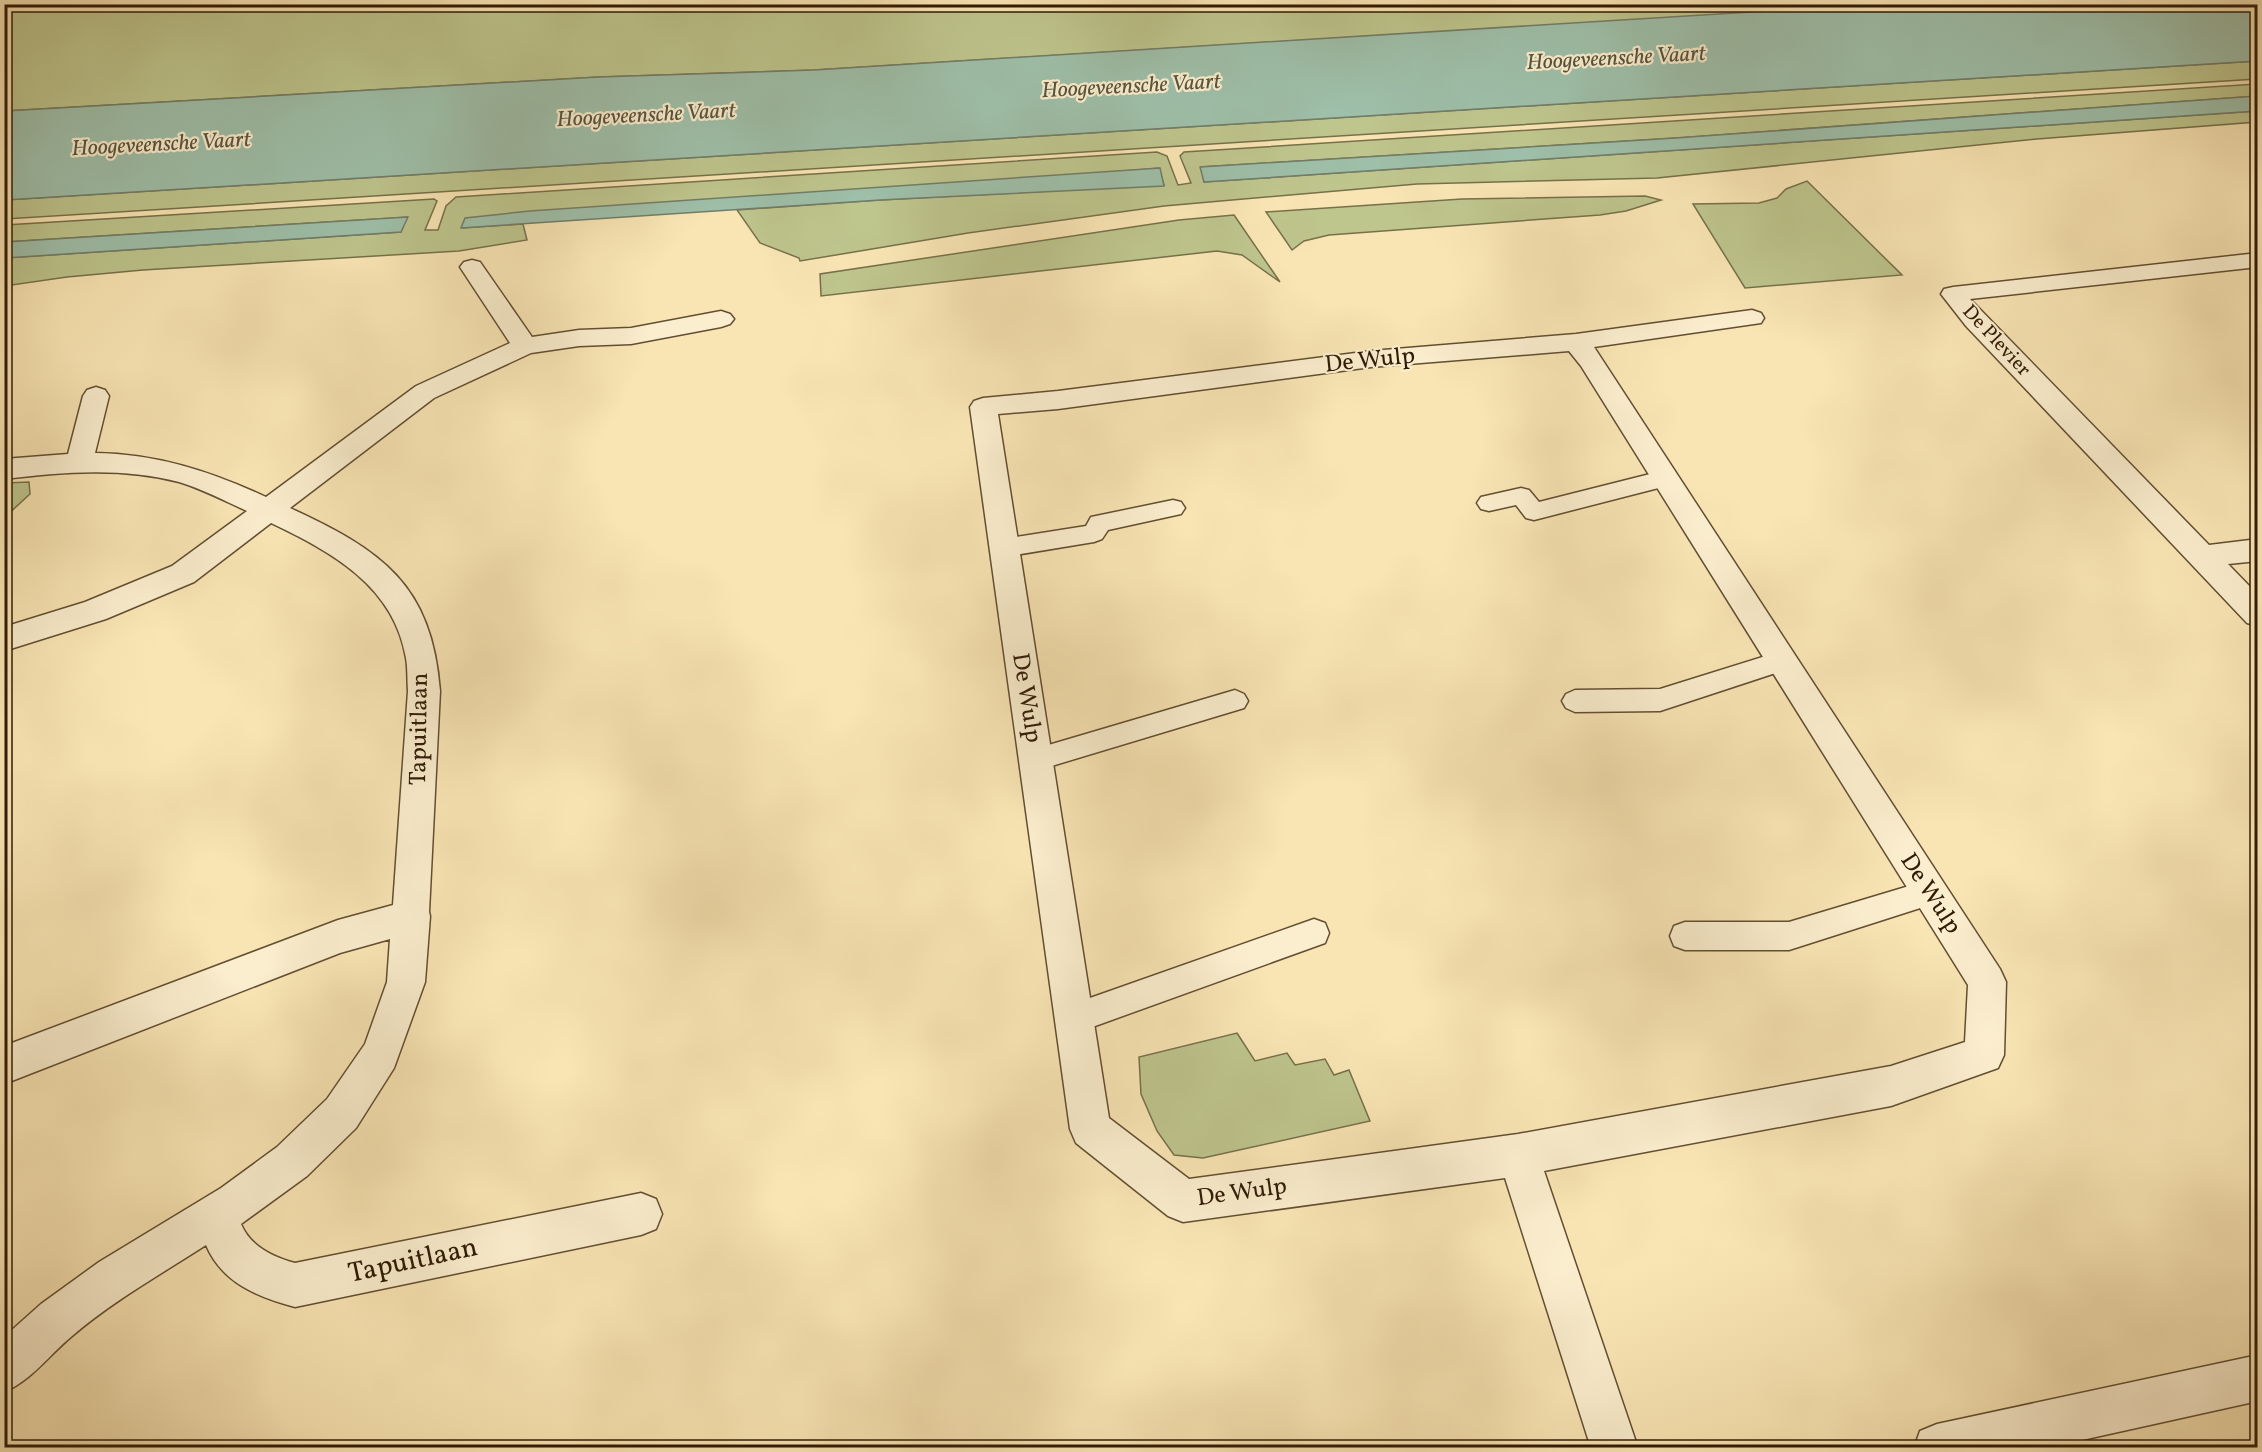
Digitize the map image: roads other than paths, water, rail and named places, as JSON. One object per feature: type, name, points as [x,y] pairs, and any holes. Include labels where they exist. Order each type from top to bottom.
[{"type":"street","name":"De Plevier","points":[[2258,260],[1953,294],[1975,321],[2258,615]]},
{"type":"street","points":[[472,267],[525,346]]},
{"type":"street","name":"De Wulp","points":[[1576,342],[1666,478],[1987,982],[1984,1055],[1892,1086],[1518,1155],[1183,1201],[1090,1129],[983,407],[1058,400],[1371,359],[1576,342],[1752,318]]},
{"type":"street","points":[[4,639],[95,611],[183,574],[425,392],[525,346],[579,338],[631,336],[722,319]]},
{"type":"street","points":[[80,463],[96,396]]},
{"type":"street","name":"Tapuitlaan","points":[[4,469],[80,463],[126,464],[182,473],[205,481],[334,540],[357,555],[397,596],[412,624],[422,655],[424,690],[412,916],[406,982],[399,1014],[386,1048],[366,1081],[337,1120],[299,1157],[256,1191],[70,1308],[4,1369]]},
{"type":"street","points":[[2201,557],[2258,550]]},
{"type":"street","points":[[4,1065],[338,937],[412,916]]},
{"type":"street","points":[[1518,1155],[1616,1448]]},
{"type":"street","name":"Tapuitlaan","points":[[216,1216],[231,1251],[254,1269],[272,1279],[295,1285],[641,1214]]},
{"type":"street","points":[[1937,1448],[2038,1437],[2258,1378]]},
{"type":"lane","points":[[1489,503],[1521,496],[1534,512],[1666,478]]},
{"type":"lane","points":[[1003,548],[1094,533],[1099,522],[1173,508]]},
{"type":"lane","points":[[1575,701],[1660,700],[1782,661]]},
{"type":"lane","points":[[1035,760],[1235,701]]},
{"type":"lane","points":[[1685,936],[1789,936],[1929,893]]},
{"type":"lane","points":[[1073,1019],[1314,933]]},
{"type":"water","name":"Hoogeveensche Vaart","points":[[1879,4],[2257,5],[2257,61],[5,200],[5,111],[599,77],[814,70]]},
{"type":"water","points":[[2257,96],[2257,111],[1204,182],[1200,167],[1676,138]]},
{"type":"water","points":[[1160,168],[1164,186],[880,200],[461,228],[465,218],[530,211]]},
{"type":"water","points":[[408,217],[401,232],[5,258],[5,242]]}]
